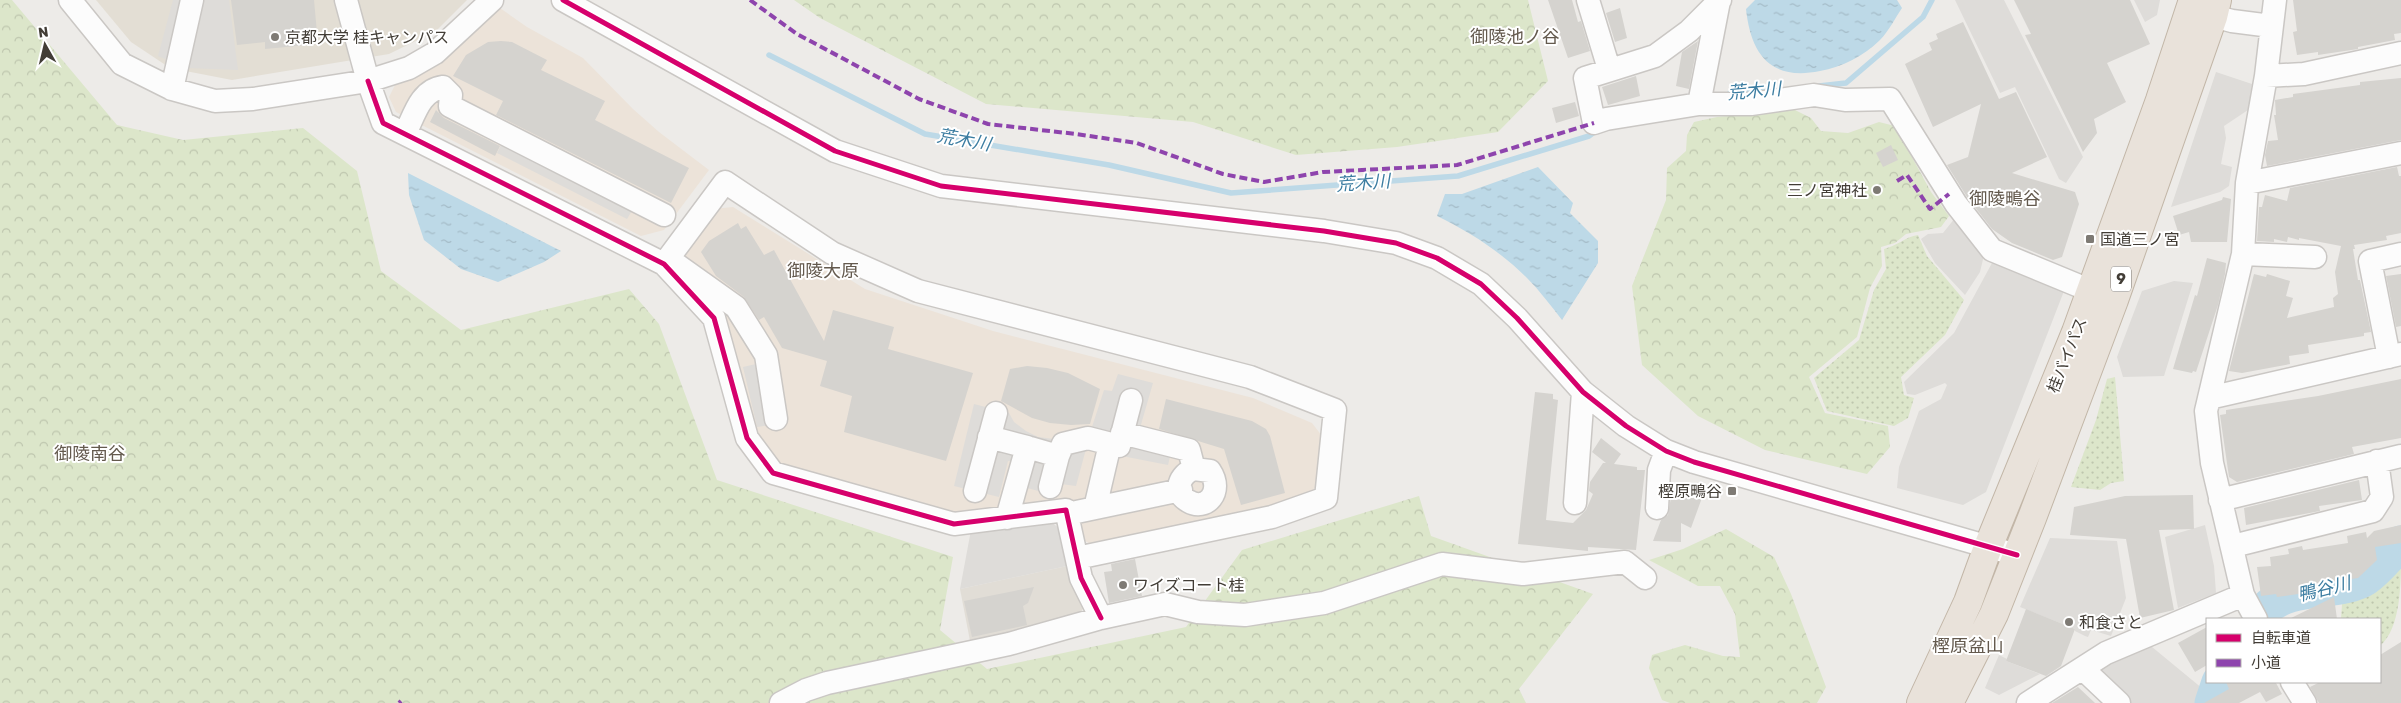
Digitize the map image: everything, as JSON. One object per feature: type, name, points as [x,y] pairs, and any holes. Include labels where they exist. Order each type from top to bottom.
[{"type":"highway","name":"桂バイパス","points":[[1949,703],[1994,614],[2017,555],[2103,296],[2203,7]]},
{"type":"highway","name":"桂バイパス","points":[[1921,703],[1968,602],[1988,547],[2103,296]]},
{"type":"street","points":[[70,0],[122,64],[172,89],[215,101],[253,99],[368,81],[409,68],[434,53],[492,0]]},
{"type":"street","points":[[172,89],[192,0]]},
{"type":"street","points":[[346,0],[368,81],[383,123],[664,264],[679,266],[736,307],[766,355],[776,419]]},
{"type":"street","points":[[563,0],[834,151],[941,186],[1324,231],[1396,243],[1437,258],[1481,284],[1517,318],[1583,392],[1626,426],[1666,451],[1694,462],[2017,555]]},
{"type":"street","points":[[1588,0],[1609,69]]},
{"type":"street","points":[[1720,0],[1689,32],[1655,56],[1585,78],[1594,123],[1606,119],[1700,104],[1751,104],[1814,95],[1845,100],[1890,99],[1956,204],[1992,250],[2103,296]]},
{"type":"street","points":[[1700,104],[1720,0]]},
{"type":"street","points":[[2255,618],[2243,595],[2233,546],[2220,500],[2212,463],[2206,412],[2243,254],[2247,184],[2266,76],[2275,0]]},
{"type":"street","points":[[2203,7],[2271,26]]},
{"type":"street","points":[[2266,76],[2304,74],[2401,53]]},
{"type":"street","points":[[404,134],[424,96],[432,88],[443,87],[451,95],[450,106],[664,215]]},
{"type":"street","points":[[2247,184],[2401,153]]},
{"type":"street","points":[[664,264],[725,182],[832,253],[918,291],[1250,377],[1335,410],[1326,498],[1272,517],[1077,558]]},
{"type":"street","points":[[2243,254],[2315,256]]},
{"type":"street","points":[[2209,398],[2395,356],[2370,261],[2401,254]]},
{"type":"street","points":[[664,264],[714,318],[747,438],[773,473],[954,524],[1066,510],[1081,578],[1101,618]]},
{"type":"street","points":[[1575,503],[1583,392]]},
{"type":"street","points":[[1095,508],[1116,438],[1131,400]]},
{"type":"street","points":[[975,491],[996,413]]},
{"type":"street","points":[[989,436],[1058,456]]},
{"type":"street","points":[[1050,487],[1062,444],[1088,438],[1116,438],[1189,450],[1194,469]]},
{"type":"street","points":[[1007,518],[1027,447]]},
{"type":"street","points":[[1657,508],[1659,470],[1666,451]]},
{"type":"street","points":[[2220,500],[2401,456]]},
{"type":"street","points":[[2233,546],[2373,511],[2382,497],[2377,461]]},
{"type":"street","points":[[1194,469],[1210,471],[1217,486],[1215,494],[1207,501],[1198,504],[1189,502],[1179,484],[1181,477],[1186,472],[1194,469]]},
{"type":"street","points":[[1067,514],[1181,490]]},
{"type":"street","points":[[781,703],[806,690],[826,683],[1008,644],[1101,618],[1164,604],[1198,612],[1245,615],[1324,603],[1442,564],[1523,574],[1625,562],[1645,578]]},
{"type":"street","points":[[2028,703],[2106,653],[2243,595]]},
{"type":"street","points":[[2083,669],[2119,703]]},
{"type":"street","points":[[2293,683],[2305,703]]},
{"type":"shaded area","name":"京都大学 桂キャンパス","points":[[96,0],[467,0],[436,31],[389,54],[232,80],[170,68],[131,42]]},
{"type":"shaded area","points":[[173,0],[229,0],[238,70],[187,68],[158,56]]},
{"type":"shaded area","points":[[1955,0],[2004,0],[2083,157],[2066,183],[2059,179],[2015,87],[2000,93]]},
{"type":"shaded area","points":[[2134,0],[2160,0],[2157,15],[2145,22]]},
{"type":"shaded area","points":[[500,8],[527,27],[583,58],[633,109],[659,132],[709,170],[664,230],[641,236],[396,112],[389,97],[398,79],[495,9]]},
{"type":"shaded area","points":[[2216,72],[2252,84],[2248,110],[2224,126],[2226,138],[2221,164],[2232,167],[2229,186],[2220,192],[2171,207]]},
{"type":"shaded area","points":[[502,143],[633,209],[627,219],[497,153]]},
{"type":"shaded area","points":[[733,207],[865,289],[993,331],[1253,398],[1312,423],[1322,436],[1318,484],[1308,496],[1264,511],[1092,545],[1080,538],[1071,503],[946,514],[775,466],[755,440],[679,255],[713,209]]},
{"type":"shaded area","points":[[1955,218],[1985,251],[1980,272],[1965,295],[1935,263],[1921,239],[1928,234],[1943,233]]},
{"type":"shaded area","points":[[1992,263],[2064,291],[1986,492],[1963,505],[1897,488],[1899,467],[1919,411],[1941,399],[1947,385],[1945,383],[1915,395],[1907,394],[1904,382],[1954,333]]},
{"type":"shaded area","points":[[2174,281],[2193,283],[2164,376],[2123,377],[2117,357],[2142,291]]},
{"type":"shaded area","points":[[756,364],[770,425],[757,427],[743,367]]},
{"type":"shaded area","points":[[1118,374],[1153,383],[1140,428],[1175,436],[1168,465],[1086,449],[1076,486],[1061,484],[1050,494],[1027,488],[1032,466],[1008,461],[999,497],[954,486],[974,404],[1009,413],[1014,422],[1026,431],[1038,437],[1054,439],[1091,430],[1104,390],[1112,391]]},
{"type":"shaded area","points":[[1050,521],[1060,529],[1067,566],[960,589],[971,530]]},
{"type":"shaded area","points":[[2205,525],[2214,566],[2216,593],[2178,608],[2165,537]]},
{"type":"shaded area","points":[[2050,538],[2117,541],[2126,598],[2111,636],[2091,630],[2088,637],[2075,631],[2075,629],[2020,607]]},
{"type":"shaded area","points":[[1067,566],[1084,606],[1078,619],[971,646],[960,589]]},
{"type":"shaded area","points":[[2146,642],[2203,689],[2195,703],[2128,703],[2093,669]]},
{"type":"shaded area","points":[[1999,655],[2007,659],[2006,661],[2040,674],[1999,695],[1985,688]]},
{"type":"green space","points":[[0,0],[12,0],[117,125],[183,140],[303,128],[357,171],[381,271],[461,330],[629,289],[659,324],[717,480],[953,557],[940,630],[987,669],[1186,627],[1242,550],[1419,496],[1431,536],[1593,594],[1519,689],[1526,703],[0,703]]},
{"type":"green space","points":[[794,0],[1528,0],[1548,81],[1498,132],[1397,147],[1296,155],[1193,122],[986,104],[820,18]]},
{"type":"green space","points":[[1793,109],[1811,118],[1821,131],[1848,133],[1879,122],[1895,126],[1931,192],[1949,216],[1941,227],[1906,234],[1895,243],[1881,247],[1882,266],[1870,288],[1857,337],[1809,377],[1825,413],[1888,426],[1890,447],[1867,474],[1765,450],[1698,416],[1642,365],[1632,286],[1666,200],[1667,168],[1686,151],[1687,135],[1694,122],[1717,117]]},
{"type":"green space","points":[[1918,235],[1927,256],[1964,300],[1945,335],[1901,377],[1904,395],[1914,398],[1908,418],[1894,426],[1827,411],[1814,378],[1859,340],[1874,290],[1886,269],[1884,249]]},
{"type":"green space","points":[[2115,377],[2124,481],[2111,483],[2100,490],[2071,487],[2096,420],[2107,379]]},
{"type":"green space","points":[[1726,529],[1774,557],[1791,594],[1826,687],[1817,703],[1670,703],[1662,700],[1649,668],[1652,655],[1685,645],[1723,656],[1740,657],[1735,614],[1720,586],[1698,586],[1649,560],[1683,549]]},
{"type":"green space","points":[[2398,552],[2401,553],[2401,578],[2396,617],[2387,638],[2381,645],[2381,618],[2341,618],[2343,590],[2369,582]]},
{"type":"water","points":[[1755,0],[1897,0],[1902,8],[1883,36],[1874,46],[1860,56],[1836,67],[1803,73],[1788,72],[1776,68],[1766,61],[1759,51],[1753,40],[1746,9]]},
{"type":"water","points":[[1538,167],[1573,203],[1570,213],[1598,241],[1598,263],[1562,320],[1532,283],[1507,260],[1473,236],[1437,216],[1445,194],[1462,194]]},
{"type":"water","points":[[408,173],[561,251],[544,262],[498,282],[461,269],[424,240],[409,195]]},
{"type":"building","points":[[231,0],[314,0],[318,44],[265,49],[265,42],[237,45]]},
{"type":"building","points":[[1548,0],[1572,0],[1578,22],[1581,21],[1590,51],[1568,58]]},
{"type":"building","points":[[2014,0],[2130,0],[2150,44],[2107,63],[2126,102],[2094,119],[2097,133],[2083,152],[2025,35],[2031,34]]},
{"type":"building","points":[[2293,0],[2401,0],[2401,33],[2394,34],[2395,40],[2358,47],[2358,49],[2318,55],[2318,52],[2297,55],[2293,32],[2297,31]]},
{"type":"building","points":[[1620,8],[1627,38],[1615,42],[1606,13]]},
{"type":"building","points":[[1963,22],[1999,99],[2016,92],[2047,157],[2012,173],[2075,192],[2079,204],[2062,257],[2053,260],[2012,243],[1992,229],[1967,197],[1947,165],[1968,157],[1981,104],[1933,127],[1905,64],[1932,50],[1929,43],[1938,39],[1936,34]]},
{"type":"building","points":[[1698,41],[1689,89],[1676,86],[1682,52]]},
{"type":"building","points":[[488,42],[512,42],[547,60],[541,70],[605,101],[595,120],[689,168],[671,203],[496,115],[503,101],[453,76],[466,55]]},
{"type":"building","points":[[1636,76],[1640,96],[1608,105],[1602,87]]},
{"type":"building","points":[[2401,78],[2401,140],[2267,166],[2265,155],[2268,141],[2278,140],[2274,115],[2276,115],[2275,100],[2293,97],[2293,94],[2360,85],[2360,82]]},
{"type":"building","points":[[1575,102],[1579,116],[1556,123],[1552,108]]},
{"type":"building","points":[[436,110],[444,118],[500,146],[495,156],[430,122]]},
{"type":"building","points":[[1891,145],[1898,160],[1883,167],[1876,153]]},
{"type":"building","points":[[2397,167],[2399,176],[2401,176],[2401,233],[2386,236],[2387,240],[2354,245],[2355,249],[2353,249],[2358,280],[2360,280],[2371,332],[2364,333],[2364,336],[2308,345],[2309,353],[2289,356],[2290,364],[2242,373],[2229,371],[2254,274],[2266,277],[2267,274],[2290,281],[2286,296],[2293,298],[2287,318],[2334,307],[2333,298],[2338,294],[2335,272],[2341,246],[2288,237],[2287,242],[2274,239],[2274,242],[2257,241],[2259,207],[2262,207],[2265,195],[2287,201],[2290,188]]},
{"type":"building","points":[[2223,197],[2231,199],[2227,242],[2191,242],[2189,232],[2179,235],[2173,216],[2222,200]]},
{"type":"building","points":[[738,223],[741,229],[746,226],[764,255],[774,250],[824,341],[833,310],[894,327],[888,349],[973,373],[946,461],[844,432],[852,396],[820,386],[827,361],[782,348],[764,317],[759,320],[744,297],[716,276],[701,252],[709,241]]},
{"type":"building","points":[[2207,258],[2226,263],[2218,305],[2196,372],[2193,371],[2192,373],[2173,369],[2195,295],[2197,296]]},
{"type":"building","points":[[2401,274],[2401,326],[2396,327],[2386,276]]},
{"type":"building","points":[[1027,366],[1068,373],[1100,389],[1090,424],[1050,423],[1032,418],[1001,401],[1010,369]]},
{"type":"building","points":[[2401,379],[2401,438],[2352,447],[2354,454],[2237,482],[2229,477],[2220,415],[2226,414],[2226,410],[2318,396]]},
{"type":"building","points":[[1535,392],[1553,394],[1553,399],[1558,400],[1546,520],[1573,523],[1586,510],[1593,494],[1589,491],[1590,482],[1603,463],[1606,463],[1592,452],[1601,438],[1621,454],[1614,464],[1637,467],[1637,470],[1645,470],[1636,550],[1588,547],[1588,551],[1518,544]]},
{"type":"building","points":[[1166,399],[1252,421],[1266,429],[1270,436],[1285,493],[1241,505],[1224,449],[1159,429]]},
{"type":"building","points":[[2359,480],[2362,500],[2319,506],[2320,511],[2246,525],[2244,508]]},
{"type":"building","points":[[1676,485],[1703,495],[1691,528],[1681,523],[1681,542],[1653,541],[1661,520],[1668,515],[1671,497]]},
{"type":"building","points":[[2193,495],[2194,529],[2159,530],[2174,610],[2140,618],[2126,539],[2070,535],[2074,507],[2125,496]]},
{"type":"building","points":[[2401,525],[2401,543],[2375,547],[2377,560],[2358,578],[2332,582],[2333,589],[2277,597],[2276,594],[2261,596],[2257,567],[2271,566],[2270,557],[2289,554],[2288,549],[2302,546],[2303,550],[2348,543],[2347,536],[2366,532],[2367,538],[2374,531]]},
{"type":"building","name":"ワイズコート桂","points":[[1135,559],[1142,596],[1109,603],[1104,572],[1112,571],[1111,564]]},
{"type":"building","points":[[1034,587],[1028,603],[1023,606],[1027,625],[972,637],[964,601]]},
{"type":"building","points":[[2334,597],[2337,618],[2291,618]]},
{"type":"building","points":[[2026,609],[2075,629],[2061,666],[2046,676],[2006,661]]},
{"type":"building","points":[[2206,628],[2206,666],[2195,672],[2178,643]]},
{"type":"building","points":[[2401,642],[2401,703],[2319,703],[2310,687],[2318,683],[2381,683],[2381,654]]},
{"type":"building","points":[[2226,683],[2276,683],[2282,694],[2266,702],[2260,692],[2239,703],[2204,703],[2229,689]]},
{"type":"building","points":[[2078,687],[2095,703],[2052,703]]},
{"type":"waterway","name":"荒木川","points":[[1819,86],[1846,83],[1923,17],[1932,0]]},
{"type":"waterway","name":"荒木川","points":[[769,55],[925,134],[1109,165],[1231,193],[1458,176],[1589,136],[1597,130]]},
{"type":"waterway","name":"荒木川","points":[[1730,93],[1768,91]]},
{"type":"waterway","name":"鴨谷川","points":[[2265,610],[2287,596],[2300,592],[2343,586],[2366,578],[2401,543]]},
{"type":"waterway","name":"鴨谷川","points":[[2212,703],[2219,683]]},
{"type":"marked path","points":[[750,0],[797,34],[919,99],[988,124],[1137,143],[1223,174],[1264,182],[1323,172],[1457,165],[1594,123]]},
{"type":"marked path","points":[[1897,181],[1907,175],[1930,209],[1949,194]]},
{"type":"cycle path","points":[[563,0],[835,151],[941,186],[1324,231],[1396,243],[1437,258],[1481,284],[1517,318],[1583,392],[1626,426],[1666,451],[1694,462],[2017,555]]},
{"type":"cycle path","points":[[368,81],[383,123],[664,264],[714,318],[747,438],[773,473],[954,524],[1066,510],[1081,578],[1101,618]]},
{"type":"place","name":"京都大学 桂キャンパス","points":[[275,37]]},
{"type":"place","name":"三ノ宮神社","points":[[1877,190]]},
{"type":"place","name":"国道三ノ宮","points":[[2090,239]]},
{"type":"place","name":"樫原鴫谷","points":[[1732,491]]},
{"type":"place","name":"ワイズコート桂","points":[[1123,585]]},
{"type":"place","name":"和食さと","points":[[2069,622]]},
{"type":"district","name":"御陵池ノ谷","points":[[1515,37]]},
{"type":"district","name":"御陵鴫谷","points":[[2005,199]]},
{"type":"district","name":"御陵大原","points":[[823,271]]},
{"type":"district","name":"御陵南谷","points":[[90,454]]},
{"type":"district","name":"樫原盆山","points":[[1968,646]]}]
